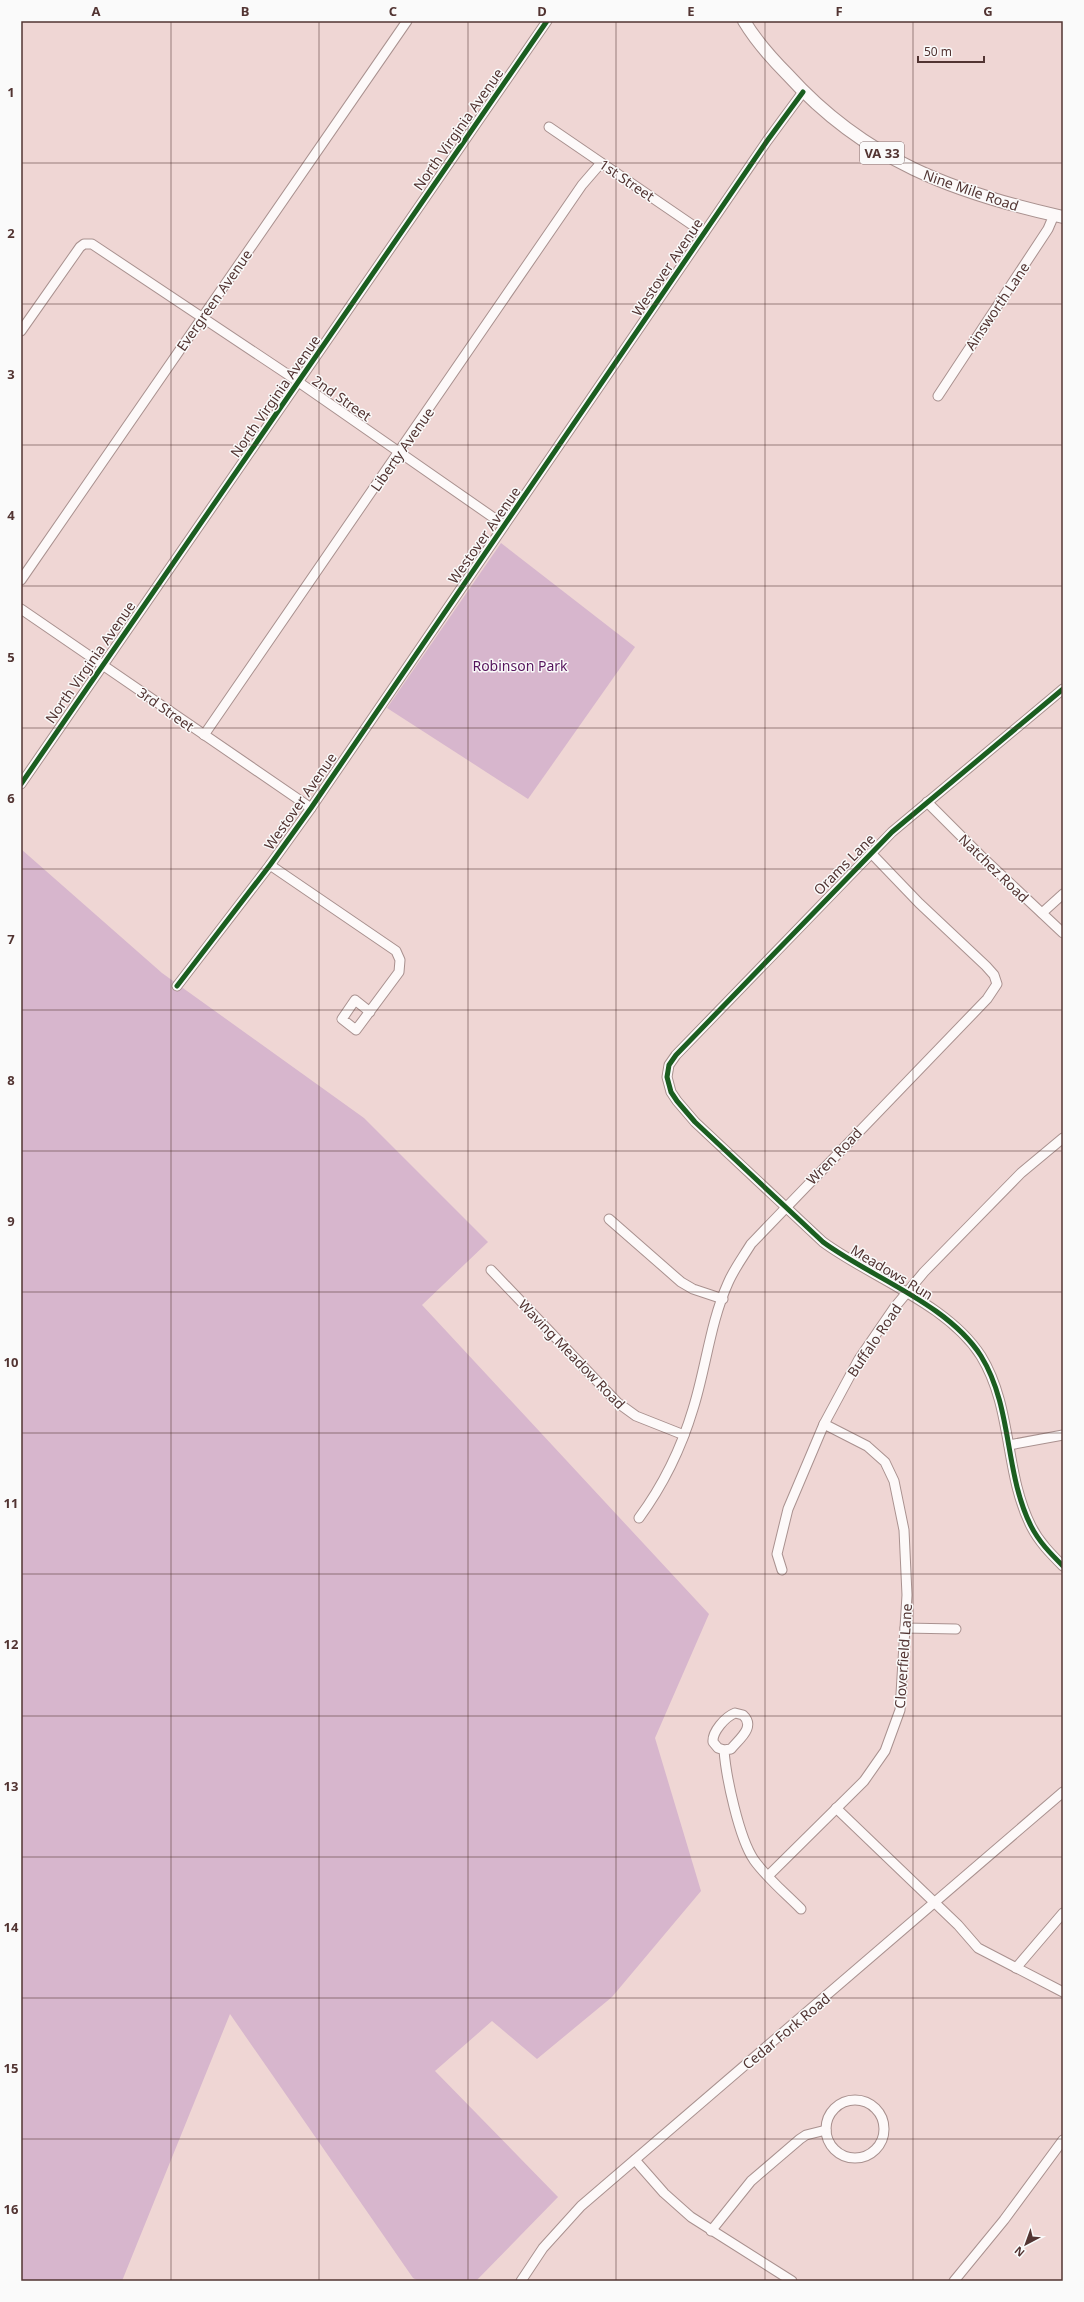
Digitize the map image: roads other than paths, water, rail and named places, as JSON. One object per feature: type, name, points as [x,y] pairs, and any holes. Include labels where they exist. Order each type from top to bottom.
[{"type":"main road","name":"Nine Mile Road","points":[[744,21],[771,57],[803,92],[828,114],[874,148],[930,178],[996,200],[1058,216]]},
{"type":"street","name":"Evergreen Avenue","points":[[21,580],[406,21]]},
{"type":"street","name":"North Virginia Avenue","points":[[21,784],[547,21]]},
{"type":"street","name":"Westover Avenue","points":[[177,986],[270,865],[311,808],[767,141],[803,92]]},
{"type":"street","name":"1st Street","points":[[549,127],[704,234]]},
{"type":"street","name":"Liberty Avenue","points":[[204,735],[582,185],[601,163]]},
{"type":"street","name":"Ainsworth Lane","points":[[938,396],[1058,216]]},
{"type":"street","name":"2nd Street","points":[[21,331],[80,247],[84,244],[92,244],[99,247],[298,382],[504,526]]},
{"type":"street","name":"3rd Street","points":[[21,609],[311,808]]},
{"type":"street","name":"Orams Lane","points":[[666,1077],[669,1065],[676,1056],[871,853],[926,802],[1063,689]]},
{"type":"street","name":"Natchez Road","points":[[926,802],[980,856],[1063,933]]},
{"type":"street","name":"Wren Road","points":[[639,1518],[669,1472],[694,1409],[723,1299],[738,1264],[751,1244],[784,1208],[987,999],[997,984],[994,975],[986,966],[919,903],[871,853]]},
{"type":"street","points":[[270,865],[396,951],[400,960],[399,972],[370,1012]]},
{"type":"street","points":[[1042,913],[1063,894]]},
{"type":"street","name":"Meadows Run","points":[[666,1077],[671,1092],[695,1122],[784,1208],[823,1242],[843,1257],[945,1318],[975,1348],[988,1368],[998,1393],[1016,1487],[1031,1526],[1045,1547],[1063,1566]]},
{"type":"street","name":"Buffalo Road","points":[[782,1570],[777,1554],[788,1508],[824,1424],[859,1359],[882,1324],[924,1272],[1021,1173],[1063,1138]]},
{"type":"street","points":[[609,1219],[680,1282],[693,1289],[723,1299]]},
{"type":"street","name":"Waving Meadow Road","points":[[491,1270],[618,1403],[636,1416],[684,1435]]},
{"type":"street","name":"Cloverfield Lane","points":[[768,1876],[875,1767],[892,1738],[900,1710],[903,1691],[906,1554],[894,1481],[888,1468],[875,1451],[824,1424]]},
{"type":"street","points":[[1009,1445],[1063,1435]]},
{"type":"street","points":[[905,1628],[956,1629]]},
{"type":"street","points":[[724,1750],[726,1768],[744,1841],[754,1860],[801,1909]]},
{"type":"street","name":"Cedar Fork Road","points":[[521,2281],[543,2248],[571,2215],[1063,1792]]},
{"type":"street","points":[[836,1808],[958,1925],[978,1948],[1063,1992]]},
{"type":"street","points":[[1016,1968],[1063,1913]]},
{"type":"street","points":[[854,2101],[866,2103],[877,2111],[884,2128],[878,2146],[868,2155],[856,2158],[838,2152],[830,2143],[826,2130],[832,2112],[841,2104],[854,2101]]},
{"type":"street","points":[[711,2231],[741,2191],[760,2172],[806,2134],[826,2130]]},
{"type":"street","points":[[954,2281],[986,2243],[1063,2140]]},
{"type":"street","points":[[635,2160],[676,2206],[711,2231],[792,2281]]},
{"type":"park label","name":"Robinson Park","points":[[520,665]]}]
